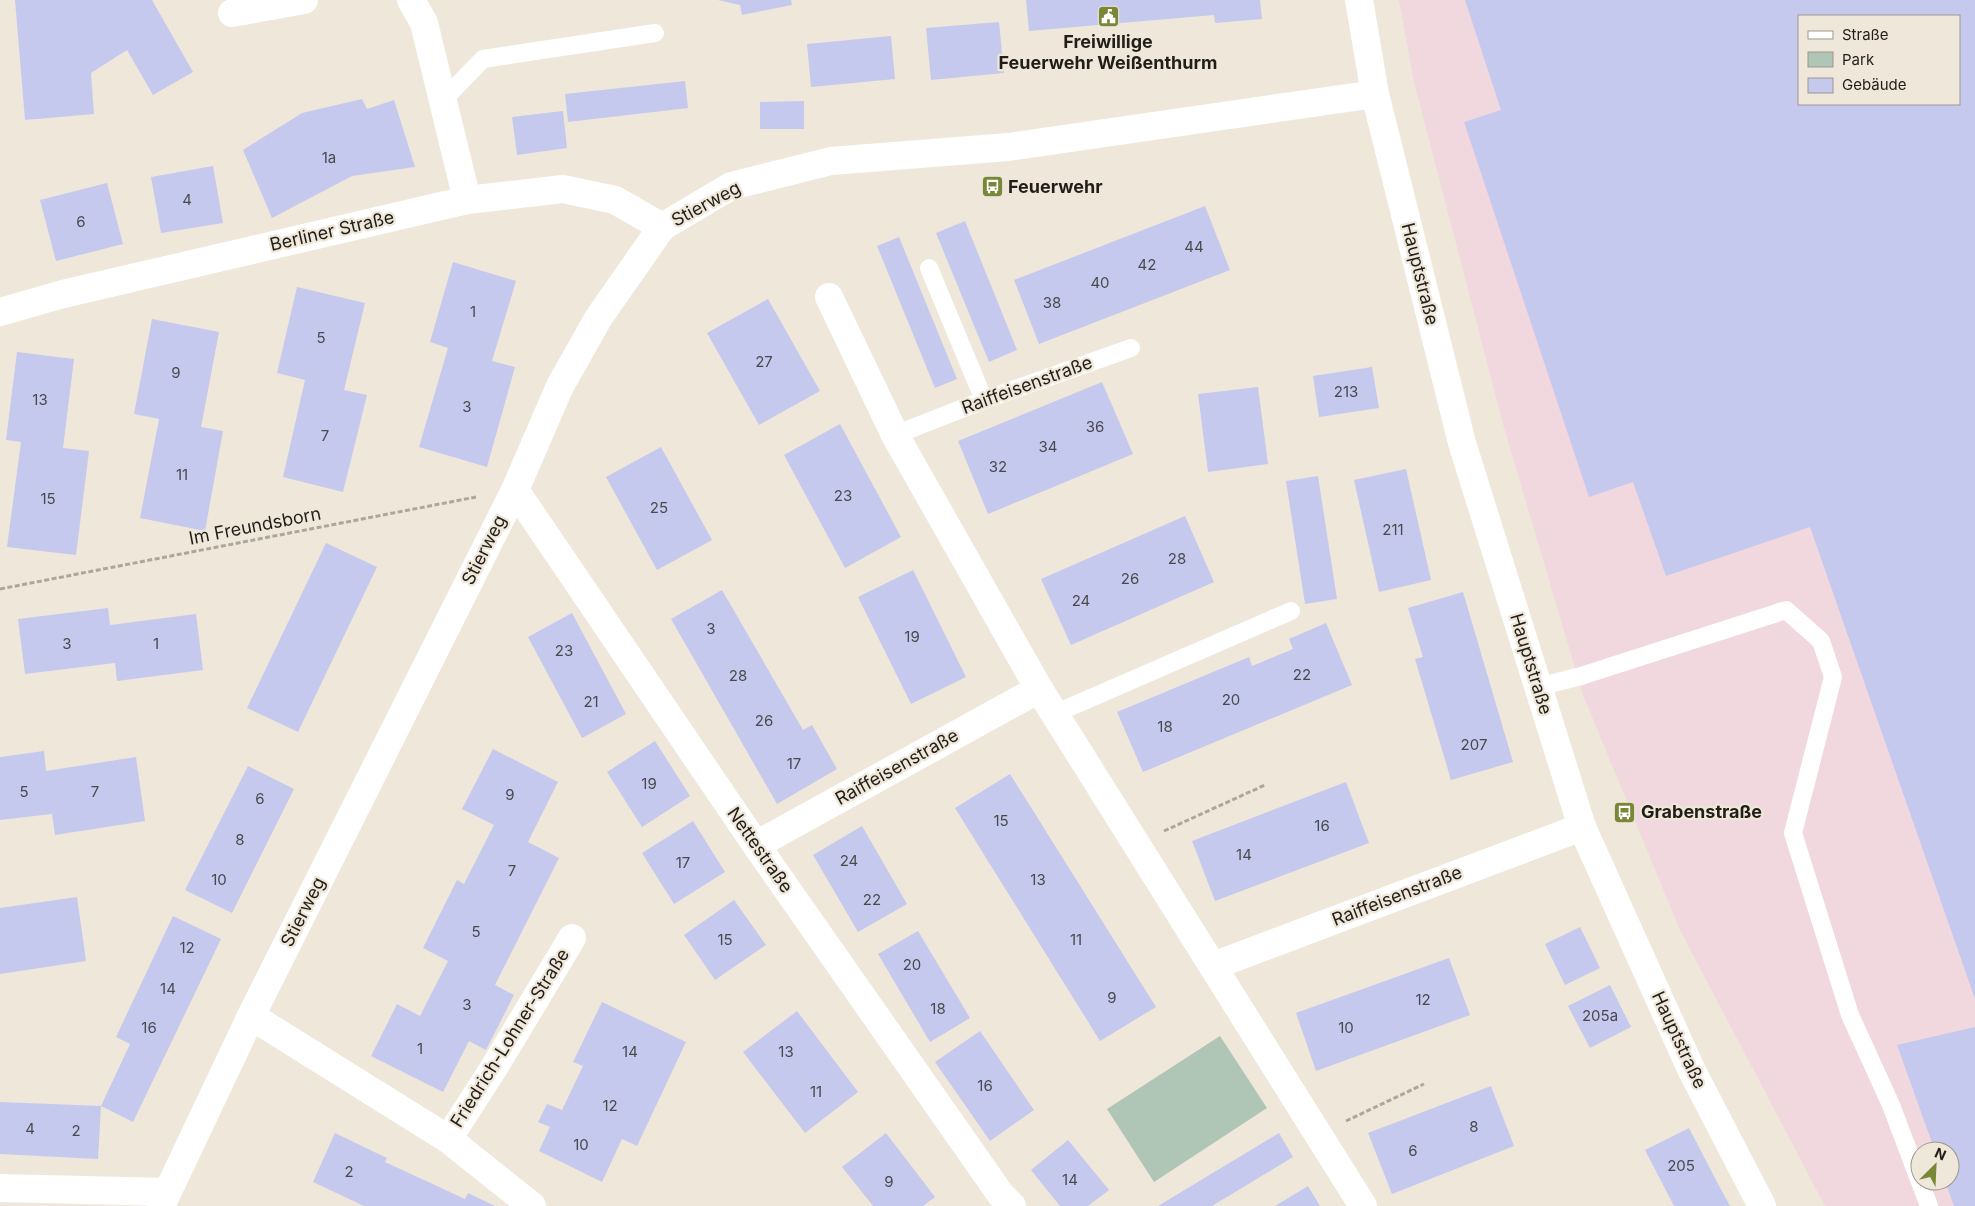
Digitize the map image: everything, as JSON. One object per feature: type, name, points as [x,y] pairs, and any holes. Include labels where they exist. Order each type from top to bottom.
[{"type":"street","points":[[232,13],[304,0]]},
{"type":"street","points":[[410,0],[424,23],[467,200]]},
{"type":"street","name":"Hauptstraße","points":[[1359,0],[1375,94],[1462,443],[1582,827],[1691,1069],[1762,1206]]},
{"type":"street","name":"Stierweg","points":[[164,1199],[251,1016],[515,490],[560,386],[599,316],[662,227],[731,186],[831,161],[1008,148],[1375,94]]},
{"type":"street","name":"Berliner Straße","points":[[0,312],[63,294],[467,200],[563,189],[615,200],[662,227]]},
{"type":"street","points":[[828,297],[895,435],[1038,689],[1363,1206]]},
{"type":"street","name":"Nettestraße","points":[[515,490],[999,1202]]},
{"type":"street","name":"Raiffeisenstraße","points":[[756,845],[1038,689]]},
{"type":"street","name":"Raiffeisenstraße","points":[[1213,966],[1582,827]]},
{"type":"street","name":"Friedrich-Lohner-Straße","points":[[448,1139],[496,1066],[572,938]]},
{"type":"street","name":"Friedrich-Lohner-Straße","points":[[251,1016],[448,1139],[532,1206]]},
{"type":"street","points":[[0,1188],[164,1199]]},
{"type":"lane","points":[[444,99],[483,59],[655,33]]},
{"type":"lane","points":[[929,268],[984,400]]},
{"type":"lane","name":"Raiffeisenstraße","points":[[895,435],[984,400],[1131,348]]},
{"type":"lane","points":[[1538,687],[1581,676],[1786,610],[1821,641],[1833,677],[1793,833],[1850,1015],[1891,1105],[1929,1206]]},
{"type":"lane","points":[[1054,714],[1291,611]]},
{"type":"path","name":"Im Freundsborn","points":[[0,589],[515,490]]},
{"type":"path","points":[[1136,844],[1266,785]]},
{"type":"path","points":[[1318,1134],[1424,1084]]},
{"type":"shaded area","points":[[1399,0],[1975,0],[1975,1206],[1825,1206],[1680,930],[1583,695],[1503,424],[1414,82]]},
{"type":"green space","points":[[1220,1036],[1267,1108],[1154,1182],[1107,1109]]},
{"type":"building","points":[[15,0],[152,0],[193,72],[153,95],[127,50],[91,73],[94,114],[25,120]]},
{"type":"building","points":[[718,0],[791,0],[792,5],[742,15],[740,5]]},
{"type":"building","name":"Freiwillige Feuerwehr Weißenthurm","points":[[1026,0],[1260,0],[1262,19],[1215,23],[1214,15],[1029,31]]},
{"type":"building","points":[[1465,0],[1975,0],[1975,999],[1810,527],[1666,576],[1633,482],[1589,497],[1464,122],[1501,110]]},
{"type":"building","points":[[999,22],[1004,73],[931,80],[926,28]]},
{"type":"building","points":[[891,36],[895,79],[811,87],[807,44]]},
{"type":"building","points":[[685,81],[688,108],[568,122],[565,94]]},
{"type":"building","points":[[362,99],[367,109],[394,100],[415,167],[352,176],[272,218],[243,150],[302,113]]},
{"type":"building","points":[[804,101],[804,129],[760,129],[760,102]]},
{"type":"building","points":[[563,111],[567,148],[517,155],[512,117]]},
{"type":"building","points":[[213,166],[223,223],[161,233],[151,177]]},
{"type":"building","points":[[107,183],[123,244],[56,261],[40,200]]},
{"type":"building","points":[[1205,206],[1230,270],[1039,344],[1014,280]]},
{"type":"building","points":[[965,221],[1017,350],[989,362],[936,233]]},
{"type":"building","points":[[899,237],[957,379],[935,388],[877,246]]},
{"type":"building","points":[[453,262],[516,281],[492,361],[515,367],[487,467],[419,447],[448,348],[430,342]]},
{"type":"building","points":[[297,287],[365,303],[344,390],[367,395],[343,492],[283,477],[305,380],[277,373]]},
{"type":"building","points":[[768,299],[820,391],[759,425],[707,333]]},
{"type":"building","points":[[152,319],[219,332],[201,427],[223,431],[205,531],[140,518],[159,419],[134,414]]},
{"type":"building","points":[[17,352],[74,359],[63,448],[89,451],[76,555],[7,547],[21,442],[6,440]]},
{"type":"building","points":[[1372,367],[1379,408],[1319,417],[1313,376]]},
{"type":"building","points":[[1102,382],[1133,454],[988,514],[958,441]]},
{"type":"building","points":[[1258,387],[1268,464],[1208,472],[1198,394]]},
{"type":"building","points":[[840,424],[901,537],[845,568],[784,455]]},
{"type":"building","points":[[661,447],[712,540],[657,570],[606,477]]},
{"type":"building","points":[[1406,469],[1431,580],[1379,592],[1354,480]]},
{"type":"building","points":[[1318,476],[1337,599],[1305,604],[1286,481]]},
{"type":"building","points":[[1185,516],[1214,582],[1071,645],[1041,579]]},
{"type":"building","points":[[326,543],[377,567],[298,732],[247,708]]},
{"type":"building","points":[[913,570],[966,677],[911,704],[858,597]]},
{"type":"building","points":[[722,590],[803,730],[812,725],[837,769],[777,804],[671,619]]},
{"type":"building","points":[[1463,592],[1513,762],[1451,780],[1415,659],[1423,657],[1408,608]]},
{"type":"building","points":[[108,608],[110,625],[196,614],[203,670],[117,681],[115,663],[25,674],[18,619]]},
{"type":"building","points":[[572,613],[626,714],[582,738],[528,637]]},
{"type":"building","points":[[1326,623],[1352,685],[1143,772],[1117,712],[1249,657],[1252,666],[1293,649],[1289,639]]},
{"type":"building","points":[[655,741],[690,796],[642,827],[607,772]]},
{"type":"building","points":[[493,749],[558,782],[528,842],[559,858],[495,985],[514,995],[486,1050],[469,1041],[443,1092],[371,1056],[397,1004],[420,1016],[448,961],[423,948],[457,880],[464,884],[494,825],[462,809]]},
{"type":"building","points":[[44,751],[46,771],[136,757],[145,821],[55,835],[52,814],[0,820],[0,757]]},
{"type":"building","points":[[248,766],[294,789],[232,913],[185,890]]},
{"type":"building","points":[[1010,774],[1156,1007],[1100,1041],[955,808]]},
{"type":"building","points":[[1346,782],[1369,843],[1215,901],[1192,841]]},
{"type":"building","points":[[693,821],[725,872],[674,904],[642,853]]},
{"type":"building","points":[[862,826],[907,904],[858,932],[813,855]]},
{"type":"building","points":[[77,897],[86,961],[0,974],[0,908]]},
{"type":"building","points":[[734,900],[766,945],[715,980],[684,935]]},
{"type":"building","points":[[173,916],[221,939],[133,1122],[101,1106],[130,1044],[116,1037]]},
{"type":"building","points":[[1580,927],[1600,968],[1565,985],[1545,944]]},
{"type":"building","points":[[918,931],[970,1018],[930,1042],[878,954]]},
{"type":"building","points":[[1449,958],[1470,1015],[1316,1071],[1296,1013]]},
{"type":"building","points":[[1610,985],[1631,1027],[1590,1048],[1568,1006]]},
{"type":"building","points":[[602,1002],[686,1042],[637,1146],[622,1139],[602,1182],[539,1151],[550,1127],[538,1122],[547,1104],[562,1110],[583,1066],[573,1062]]},
{"type":"building","points":[[797,1011],[858,1092],[805,1133],[743,1052]]},
{"type":"building","points":[[1975,1027],[1975,1206],[1954,1206],[1949,1191],[1960,1191],[1960,1141],[1931,1141],[1897,1045]]},
{"type":"building","points":[[980,1031],[1034,1110],[990,1141],[935,1062]]},
{"type":"building","points":[[1491,1086],[1514,1146],[1392,1194],[1368,1133]]},
{"type":"building","points":[[0,1102],[101,1106],[98,1159],[0,1154]]},
{"type":"building","points":[[1689,1128],[1730,1206],[1674,1206],[1645,1150]]},
{"type":"building","points":[[335,1133],[387,1158],[385,1162],[465,1199],[468,1193],[495,1206],[364,1206],[313,1182]]},
{"type":"building","points":[[886,1133],[935,1197],[923,1206],[873,1206],[842,1167]]},
{"type":"building","points":[[1279,1133],[1293,1157],[1212,1206],[1158,1206]]},
{"type":"building","points":[[1068,1140],[1109,1190],[1088,1206],[1060,1206],[1031,1170]]},
{"type":"building","points":[[1308,1186],[1320,1206],[1275,1206]]},
{"type":"place","name":"Freiwillige Feuerwehr Weißenthurm","points":[[1108,17]]},
{"type":"place","name":"Feuerwehr","points":[[992,187]]},
{"type":"place","name":"Grabenstraße","points":[[1625,812]]}]
